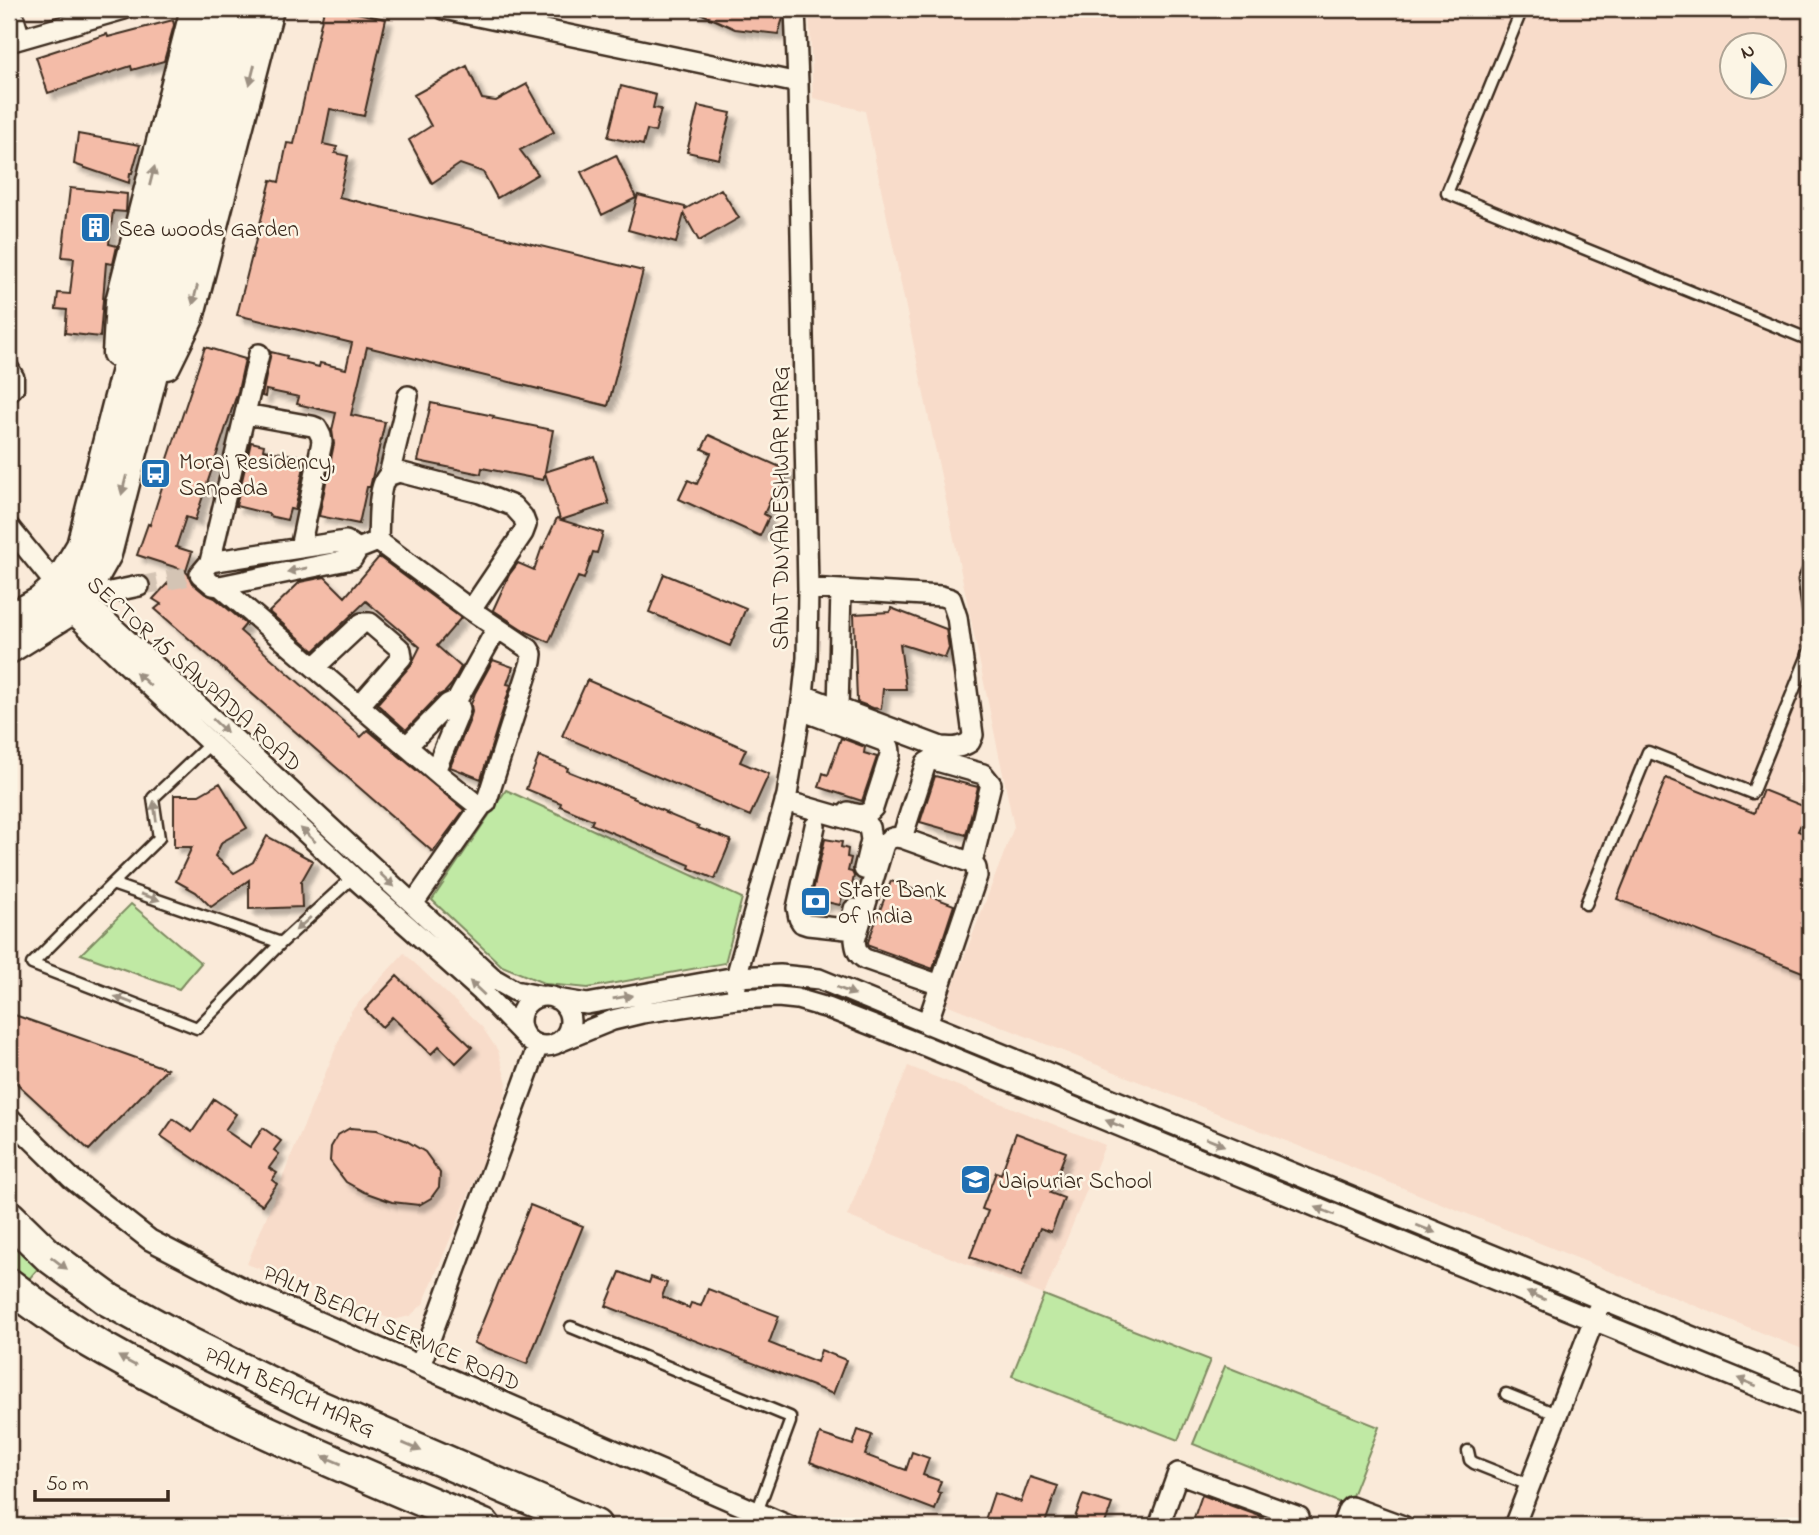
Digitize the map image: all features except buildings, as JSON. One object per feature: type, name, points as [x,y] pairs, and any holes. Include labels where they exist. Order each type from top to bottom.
[{"type":"main road","points":[[128,415],[120,302],[195,9]]},
{"type":"main road","points":[[9,649],[55,622],[76,605],[107,554],[128,415],[154,310],[218,9]]},
{"type":"main road","points":[[154,310],[246,9]]},
{"type":"main road","points":[[9,620],[40,601],[57,586],[81,546],[128,415],[189,318],[269,9]]},
{"type":"main road","name":"PALM BEACH MARG","points":[[9,1217],[48,1255],[109,1300],[189,1344],[312,1404],[595,1526]]},
{"type":"main road","name":"PALM BEACH MARG","points":[[9,1285],[86,1339],[168,1384],[293,1444],[484,1526]]},
{"type":"street","points":[[11,9],[14,40],[124,9]]},
{"type":"street","points":[[444,9],[798,83]]},
{"type":"street","name":"SANT DNYANESHWAR MARG","points":[[736,999],[736,977],[786,798],[807,658],[808,588],[795,9]]},
{"type":"street","points":[[259,354],[210,562],[200,575],[213,585],[220,586],[352,559],[358,549],[378,541]]},
{"type":"street","points":[[378,541],[381,492],[389,475],[408,396]]},
{"type":"street","points":[[244,414],[312,426],[317,428],[321,436],[300,548]]},
{"type":"street","points":[[389,475],[399,472],[480,493],[513,506],[523,517],[526,525],[523,533],[471,610]]},
{"type":"street","points":[[9,527],[57,586]]},
{"type":"street","points":[[210,562],[346,541],[358,549]]},
{"type":"street","points":[[378,541],[529,649],[532,654],[486,803],[413,904]]},
{"type":"street","name":"SECTOR 15 SANPADA ROAD","points":[[57,586],[211,743],[353,877],[539,1042]]},
{"type":"street","points":[[76,605],[139,586]]},
{"type":"street","points":[[220,586],[435,771],[476,804],[482,805]]},
{"type":"street","points":[[802,702],[838,708],[941,747],[963,746],[970,742],[973,734],[957,617],[951,599],[942,596],[808,588]]},
{"type":"street","points":[[838,708],[841,590]]},
{"type":"street","name":"SECTOR 15 SANPADA ROAD","points":[[76,605],[494,979],[515,991],[587,1004],[736,977],[780,975],[819,979],[1810,1385]]},
{"type":"street","points":[[315,667],[362,623],[370,624],[398,647],[402,657],[359,706]]},
{"type":"street","points":[[407,746],[447,704],[457,700],[497,628]]},
{"type":"street","points":[[807,658],[839,660]]},
{"type":"street","points":[[435,771],[460,709],[457,700]]},
{"type":"street","points":[[786,798],[860,816],[869,813],[890,755],[888,744],[802,702]]},
{"type":"street","points":[[902,838],[926,763],[937,761],[983,774],[991,784],[972,863]]},
{"type":"street","points":[[786,798],[869,827],[871,840],[850,927],[846,929],[808,925],[802,923],[799,918],[797,908],[815,826]]},
{"type":"street","points":[[927,1024],[977,876],[976,868],[972,863],[902,838],[888,839],[884,844],[855,940],[856,948],[859,956],[865,959],[940,985]]},
{"type":"street","points":[[548,998],[562,1003],[569,1018],[566,1033],[539,1042],[521,1029],[521,1012],[532,1000],[548,998]]},
{"type":"street","points":[[539,1042],[642,1013],[736,999],[797,999],[828,1008],[1810,1408]]},
{"type":"street","points":[[420,1366],[539,1042]]},
{"type":"street","name":"PALM BEACH SERVICE ROAD","points":[[9,1117],[71,1178],[150,1240],[252,1293],[789,1526]]},
{"type":"street","points":[[1514,1526],[1601,1301]]},
{"type":"street","points":[[1159,1526],[1178,1473],[1299,1517],[1296,1526]]},
{"type":"street","points":[[1342,1526],[1351,1507],[1403,1526]]},
{"type":"lane","points":[[1522,9],[1447,193],[1810,340]]},
{"type":"lane","points":[[9,360],[18,376],[18,389],[9,398]]},
{"type":"lane","points":[[1810,566],[1804,580],[1810,623]]},
{"type":"lane","points":[[1586,904],[1648,751],[1752,793],[1810,650]]},
{"type":"lane","points":[[211,743],[153,798],[159,838],[32,964],[197,1028],[281,943],[353,877]]},
{"type":"lane","points":[[112,884],[281,943]]},
{"type":"lane","points":[[571,1327],[791,1418],[757,1512]]},
{"type":"lane","points":[[1506,1394],[1556,1414]]},
{"type":"lane","points":[[1468,1451],[1470,1460],[1474,1463],[1530,1485]]},
{"type":"shaded area","points":[[809,9],[1810,9],[1810,1352],[946,1004],[1014,827],[865,111],[813,98]]},
{"type":"shaded area","points":[[404,953],[482,1027],[498,1051],[507,1083],[502,1115],[423,1304],[410,1316],[393,1320],[247,1264],[351,1011]]},
{"type":"shaded area","name":"Jaipuriar School","points":[[908,1066],[1105,1145],[1044,1295],[847,1216]]},
{"type":"green space","points":[[506,790],[742,898],[725,963],[588,988],[546,984],[502,966],[432,900]]},
{"type":"green space","points":[[131,904],[201,963],[179,989],[81,954]]},
{"type":"green space","points":[[9,1236],[41,1265],[29,1279],[9,1264]]},
{"type":"green space","points":[[1044,1295],[1210,1360],[1178,1440],[1012,1376]]},
{"type":"green space","points":[[1225,1366],[1379,1427],[1348,1506],[1193,1444]]},
{"type":"tunnel","points":[[139,586],[200,574]]},
{"type":"place","name":"Sea woods Garden","points":[[95,228]]},
{"type":"place","name":"Moraj Residency, Sanpada","points":[[156,474]]},
{"type":"place","name":"State Bank of India","points":[[815,902]]},
{"type":"place","name":"Jaipuriar School","points":[[976,1180]]}]
